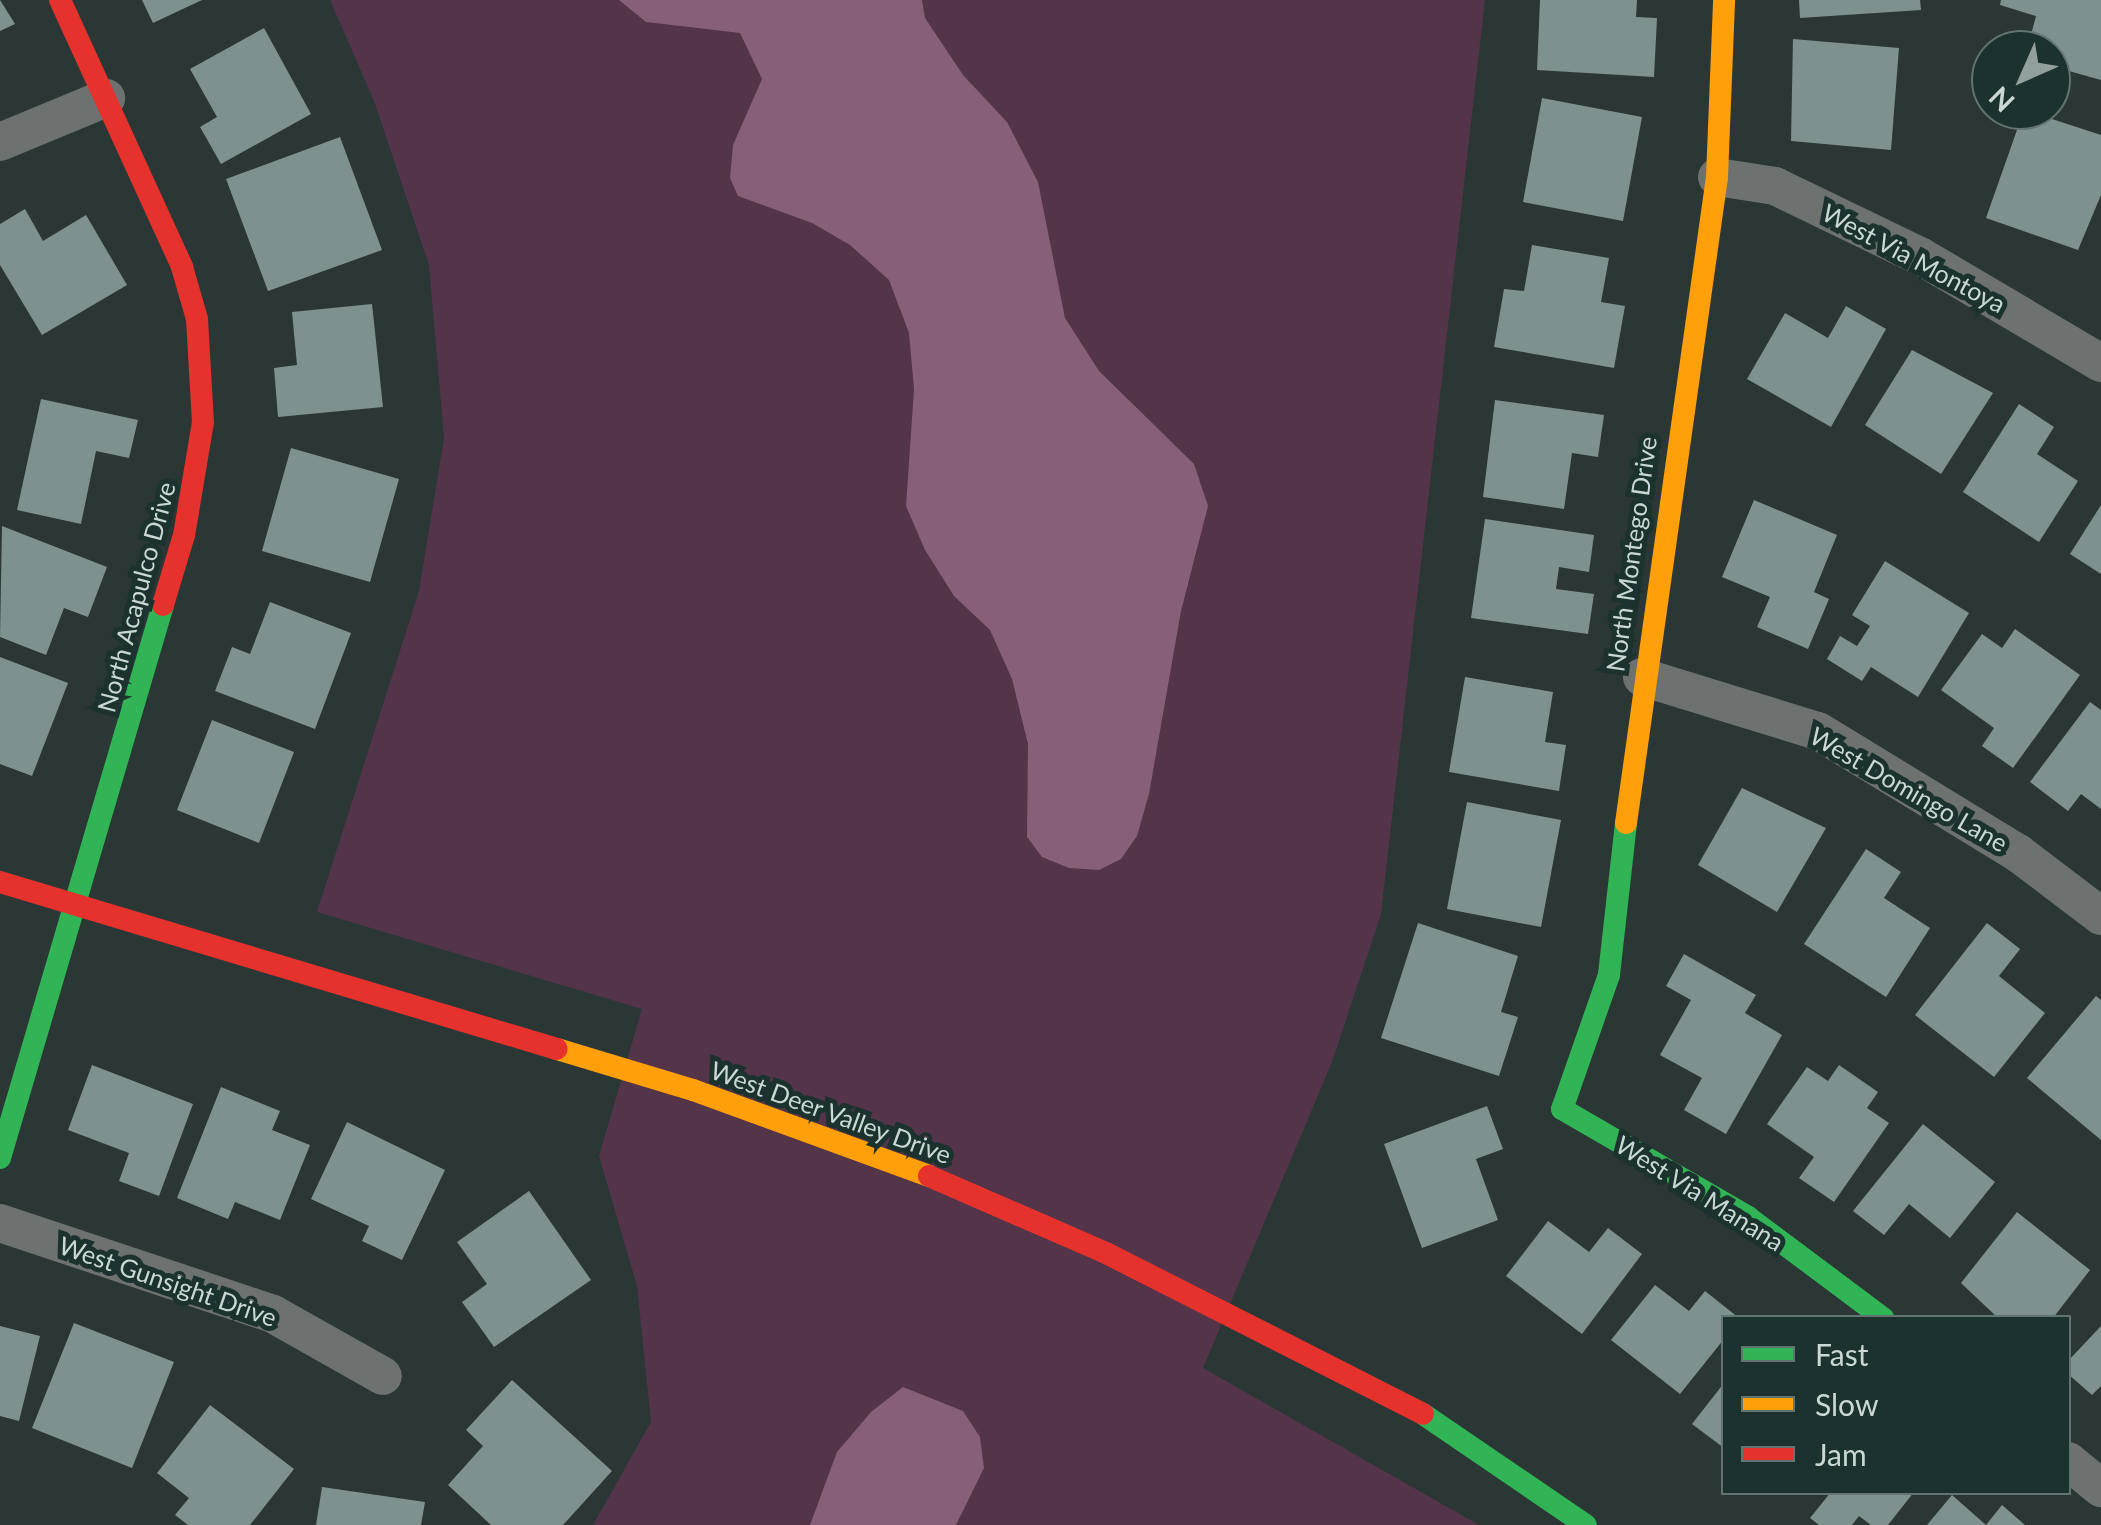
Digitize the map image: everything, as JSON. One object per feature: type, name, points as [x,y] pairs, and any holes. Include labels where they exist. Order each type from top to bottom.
[{"type":"street","name":"North Acapulco Drive","points":[[0,1158],[80,905],[184,535],[202,422],[204,368],[187,285],[60,0]]},
{"type":"street","name":"North Montego Drive","points":[[1562,1110],[1609,975],[1642,677],[1694,300],[1717,177],[1724,0]]},
{"type":"street","points":[[0,142],[106,98]]},
{"type":"street","name":"West Via Montoya","points":[[1717,177],[1776,186],[1920,256],[2101,364]]},
{"type":"street","name":"West Domingo Lane","points":[[1642,677],[1818,731],[2018,853],[2101,916]]},
{"type":"street","name":"West Deer Valley Drive","points":[[0,882],[693,1090],[947,1183],[1108,1254],[1420,1414],[1586,1525]]},
{"type":"street","name":"West Via Manana","points":[[1562,1110],[1748,1217],[1879,1315]]},
{"type":"street","name":"West Gunsight Drive","points":[[0,1224],[273,1314],[383,1376]]},
{"type":"street","points":[[2071,1463],[2101,1488]]},
{"type":"shaded area","points":[[330,0],[1485,0],[1381,914],[1332,1062],[1203,1368],[1479,1525],[593,1525],[651,1422],[637,1286],[599,1156],[642,1009],[317,912],[419,591],[444,438],[429,265],[374,101]]},
{"type":"shaded area","points":[[619,0],[922,0],[925,18],[963,75],[1007,122],[1038,182],[1065,318],[1099,371],[1194,464],[1208,506],[1181,611],[1149,794],[1137,836],[1121,859],[1099,870],[1069,868],[1042,857],[1027,837],[1028,744],[1012,679],[990,630],[954,596],[925,550],[906,506],[914,389],[909,333],[889,280],[850,245],[812,223],[738,196],[730,178],[733,145],[762,79],[740,33],[646,22]]},
{"type":"shaded area","points":[[903,1387],[963,1411],[980,1437],[984,1468],[956,1525],[810,1525],[837,1452],[871,1412]]},
{"type":"building","points":[[0,0],[15,24],[0,31]]},
{"type":"building","points":[[142,0],[202,0],[153,23]]},
{"type":"building","points":[[1540,0],[1637,0],[1636,17],[1657,18],[1654,77],[1537,70]]},
{"type":"building","points":[[1799,0],[1920,0],[1921,10],[1800,18]]},
{"type":"building","points":[[2001,0],[2101,0],[2101,80],[2071,72],[2071,30],[2032,30],[2036,16],[2000,5]]},
{"type":"building","points":[[264,28],[311,114],[221,164],[200,127],[217,117],[190,69]]},
{"type":"building","points":[[1793,39],[1899,48],[1891,150],[1791,141]]},
{"type":"building","points":[[1542,98],[1642,117],[1623,221],[1523,202]]},
{"type":"building","points":[[2071,125],[2101,135],[2101,195],[2078,250],[1986,218],[2017,130],[2071,130]]},
{"type":"building","points":[[340,137],[382,250],[268,291],[226,179]]},
{"type":"building","points":[[25,209],[43,241],[86,215],[127,285],[42,335],[0,265],[0,224]]},
{"type":"building","points":[[1532,245],[1609,258],[1601,302],[1625,306],[1614,368],[1494,347],[1504,289],[1524,291]]},
{"type":"building","points":[[372,304],[383,407],[278,417],[274,368],[297,365],[292,312]]},
{"type":"building","points":[[1846,306],[1886,329],[1831,427],[1747,379],[1785,313],[1828,338]]},
{"type":"building","points":[[1912,350],[1993,393],[1941,474],[1865,425]]},
{"type":"building","points":[[41,399],[138,420],[129,458],[96,451],[81,524],[17,510]]},
{"type":"building","points":[[1495,400],[1604,415],[1598,457],[1572,453],[1564,509],[1483,497]]},
{"type":"building","points":[[2019,404],[2054,427],[2037,454],[2078,481],[2039,542],[1963,492]]},
{"type":"building","points":[[291,448],[399,479],[370,582],[262,551]]},
{"type":"building","points":[[1754,500],[1837,535],[1814,592],[1829,599],[1808,649],[1757,627],[1770,597],[1722,577]]},
{"type":"building","points":[[2101,505],[2101,574],[2070,554]]},
{"type":"building","points":[[1485,519],[1594,535],[1589,572],[1559,567],[1556,589],[1594,594],[1588,634],[1471,618]]},
{"type":"building","points":[[2,526],[107,567],[88,617],[64,608],[46,655],[0,637]]},
{"type":"building","points":[[1885,561],[1969,613],[1918,697],[1871,667],[1862,681],[1827,659],[1840,636],[1857,646],[1870,626],[1852,615]]},
{"type":"building","points":[[270,602],[351,633],[315,729],[215,691],[232,647],[250,654]]},
{"type":"building","points":[[2015,629],[2080,675],[2013,768],[1982,746],[1994,728],[1941,690],[1982,634],[2002,648]]},
{"type":"building","points":[[0,657],[68,683],[32,776],[0,764]]},
{"type":"building","points":[[1465,677],[1553,692],[1545,742],[1566,745],[1559,791],[1449,772]]},
{"type":"building","points":[[2090,702],[2101,710],[2101,809],[2081,794],[2068,811],[2030,782]]},
{"type":"building","points":[[212,720],[294,752],[259,843],[177,810]]},
{"type":"building","points":[[1742,788],[1826,828],[1777,912],[1698,865]]},
{"type":"building","points":[[1467,802],[1561,820],[1541,927],[1447,909]]},
{"type":"building","points":[[1866,849],[1901,872],[1884,898],[1930,928],[1886,997],[1804,944]]},
{"type":"building","points":[[1418,923],[1518,956],[1501,1012],[1518,1017],[1499,1076],[1381,1038]]},
{"type":"building","points":[[1987,923],[2020,949],[1999,976],[2045,1013],[1994,1077],[1915,1015]]},
{"type":"building","points":[[1684,954],[1756,995],[1745,1013],[1782,1035],[1726,1134],[1684,1110],[1702,1078],[1660,1055],[1691,1000],[1666,986]]},
{"type":"building","points":[[2096,996],[2101,1000],[2101,1140],[2027,1078]]},
{"type":"building","points":[[92,1065],[193,1104],[159,1196],[119,1181],[129,1153],[68,1130]]},
{"type":"building","points":[[1839,1065],[1878,1092],[1867,1108],[1889,1123],[1834,1202],[1799,1178],[1814,1157],[1767,1124],[1807,1067],[1828,1081]]},
{"type":"building","points":[[221,1087],[280,1111],[272,1130],[310,1145],[280,1220],[235,1202],[228,1219],[177,1198]]},
{"type":"building","points":[[1487,1106],[1503,1149],[1476,1159],[1498,1220],[1422,1248],[1384,1144]]},
{"type":"building","points":[[347,1122],[445,1170],[402,1260],[362,1241],[369,1226],[311,1199]]},
{"type":"building","points":[[1923,1124],[1995,1182],[1950,1238],[1909,1204],[1884,1235],[1853,1211]]},
{"type":"building","points":[[529,1191],[591,1280],[494,1347],[462,1302],[487,1284],[457,1242]]},
{"type":"building","points":[[2017,1212],[2090,1270],[2055,1315],[1995,1315],[1961,1283]]},
{"type":"building","points":[[1548,1221],[1589,1252],[1608,1228],[1642,1254],[1582,1334],[1506,1276]]},
{"type":"building","points":[[1655,1285],[1689,1311],[1705,1291],[1735,1315],[1721,1315],[1721,1343],[1680,1394],[1611,1340]]},
{"type":"building","points":[[74,1323],[174,1362],[132,1468],[32,1428]]},
{"type":"building","points":[[0,1326],[40,1336],[19,1421],[0,1416]]},
{"type":"building","points":[[2101,1326],[2101,1386],[2092,1395],[2071,1377],[2071,1358]]},
{"type":"building","points":[[512,1380],[612,1471],[563,1525],[491,1525],[448,1485],[483,1446],[466,1430]]},
{"type":"building","points":[[1721,1387],[1721,1446],[1692,1424]]},
{"type":"building","points":[[210,1405],[294,1469],[250,1525],[188,1525],[175,1515],[189,1498],[157,1473]]},
{"type":"building","points":[[322,1487],[425,1502],[421,1525],[316,1525]]},
{"type":"building","points":[[1829,1495],[1912,1495],[1888,1525],[1871,1525],[1859,1516],[1852,1525],[1819,1525],[1810,1518]]},
{"type":"building","points":[[1952,1495],[1986,1525],[1927,1525]]},
{"type":"building","points":[[2002,1505],[2025,1525],[1986,1525]]},
{"type":"traffic: fast","points":[[0,1158],[163,605]]},
{"type":"traffic: fast","points":[[1626,823],[1609,975],[1562,1109],[1748,1217],[1879,1315]]},
{"type":"traffic: fast","points":[[1423,1414],[1586,1525]]},
{"type":"traffic: slow","points":[[1626,823],[1717,177],[1724,0]]},
{"type":"traffic: slow","points":[[557,1049],[693,1090],[929,1176]]},
{"type":"traffic: jam","points":[[60,0],[182,267],[197,319],[203,422],[184,535],[163,605]]},
{"type":"traffic: jam","points":[[0,882],[557,1049]]},
{"type":"traffic: jam","points":[[929,1176],[1108,1254],[1423,1414]]}]
